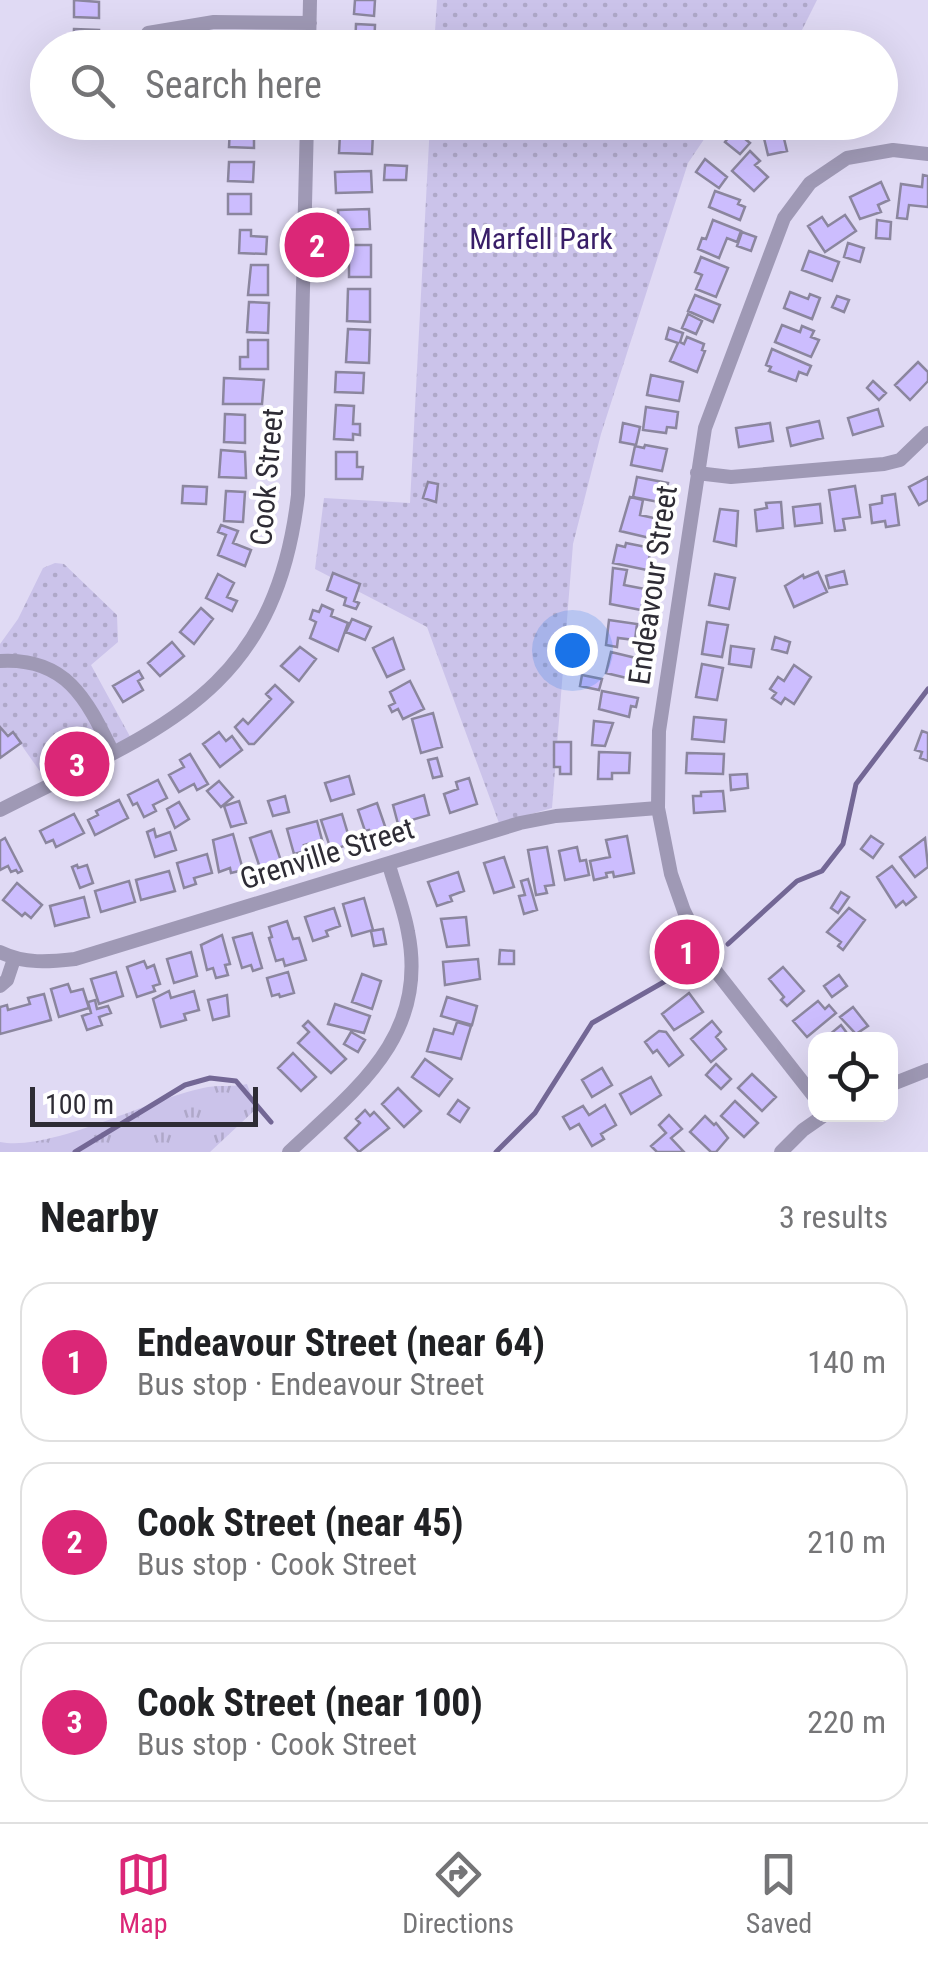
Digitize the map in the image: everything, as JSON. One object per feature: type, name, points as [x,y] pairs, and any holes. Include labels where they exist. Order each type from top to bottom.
[{"type":"street","points":[[310,0],[310,30]]},
{"type":"street","points":[[166,30],[214,22],[310,23]]},
{"type":"street","name":"Cook Street","points":[[0,810],[149,736],[183,714],[239,657],[265,619],[282,581],[292,544],[298,495],[307,140]]},
{"type":"street","name":"Endeavour Street","points":[[808,1090],[711,965],[684,911],[671,874],[658,808],[659,731],[706,428],[784,218],[795,200],[827,169],[847,158],[893,150],[928,154]]},
{"type":"street","points":[[698,473],[730,476],[884,464],[900,460],[928,433]]},
{"type":"street","points":[[0,661],[45,666],[70,681],[87,702],[113,753]]},
{"type":"street","name":"Grenville Street","points":[[0,986],[7,980],[7,956],[51,962],[75,959],[520,824],[556,816],[658,808]]},
{"type":"street","points":[[289,1152],[381,1061],[405,1013],[412,966],[408,932],[389,865]]},
{"type":"street","points":[[898,1083],[928,1070]]},
{"type":"street","points":[[780,1152],[814,1122]]},
{"type":"green space","points":[[437,0],[817,0],[802,30],[435,30]]},
{"type":"green space","name":"Marfell Park","points":[[429,140],[704,140],[688,163],[601,434],[573,544],[552,808],[499,823],[427,627],[315,569],[324,498],[410,503]]},
{"type":"green space","points":[[64,564],[117,615],[118,642],[91,665],[133,742],[51,787],[15,736],[0,730],[0,644],[18,619],[43,568]]},
{"type":"green space","points":[[247,1084],[256,1109],[210,1152],[0,1152],[0,1142],[47,1139],[185,1093]]},
{"type":"building","points":[[74,0],[99,2],[99,18],[74,17]]},
{"type":"building","points":[[355,0],[375,0],[374,16],[354,14]]},
{"type":"building","points":[[356,24],[375,25],[375,30],[356,30]]},
{"type":"building","points":[[229,140],[254,140],[254,148],[229,147]]},
{"type":"building","points":[[340,140],[373,140],[372,154],[339,153]]},
{"type":"building","points":[[746,140],[750,143],[740,154],[725,142]]},
{"type":"building","points":[[764,140],[784,140],[787,151],[768,155]]},
{"type":"building","points":[[750,151],[760,161],[755,165],[768,177],[754,191],[732,171]]},
{"type":"building","points":[[705,159],[727,177],[719,188],[696,172]]},
{"type":"building","points":[[229,162],[254,162],[253,182],[228,181]]},
{"type":"building","points":[[385,165],[407,166],[406,180],[384,180]]},
{"type":"building","points":[[371,171],[372,192],[336,193],[335,172]]},
{"type":"building","points":[[923,175],[928,176],[928,207],[909,205],[907,219],[897,218],[901,184],[922,187]]},
{"type":"building","points":[[881,182],[889,200],[878,205],[881,212],[860,219],[850,197]]},
{"type":"building","points":[[715,191],[740,200],[738,204],[745,207],[740,220],[709,207]]},
{"type":"building","points":[[228,194],[251,194],[251,214],[228,214]]},
{"type":"building","points":[[369,209],[370,229],[339,230],[338,210]]},
{"type":"building","points":[[845,215],[856,231],[825,252],[808,226],[822,217],[828,226]]},
{"type":"building","points":[[713,220],[741,231],[737,242],[727,238],[719,258],[698,249]]},
{"type":"building","points":[[877,220],[891,222],[890,239],[876,238]]},
{"type":"building","points":[[240,230],[251,230],[251,236],[267,237],[266,254],[239,253]]},
{"type":"building","points":[[742,232],[756,237],[751,251],[737,246]]},
{"type":"building","points":[[848,243],[864,248],[860,262],[844,257]]},
{"type":"building","points":[[349,245],[371,245],[371,277],[349,277]]},
{"type":"building","points":[[809,251],[839,262],[832,281],[802,270]]},
{"type":"building","points":[[701,257],[728,268],[716,297],[696,289],[702,275],[695,272]]},
{"type":"building","points":[[251,265],[268,265],[268,295],[248,295]]},
{"type":"building","points":[[348,289],[370,289],[370,322],[347,321]]},
{"type":"building","points":[[790,292],[808,299],[810,294],[820,298],[812,319],[784,308]]},
{"type":"building","points":[[695,295],[720,305],[713,322],[688,311]]},
{"type":"building","points":[[837,296],[849,300],[844,312],[832,307]]},
{"type":"building","points":[[249,302],[269,303],[268,333],[247,332]]},
{"type":"building","points":[[688,314],[702,321],[696,334],[682,328]]},
{"type":"building","points":[[782,325],[800,332],[802,326],[814,331],[811,337],[819,340],[811,357],[775,342]]},
{"type":"building","points":[[669,328],[683,333],[680,342],[684,344],[687,337],[704,344],[697,372],[670,361],[678,343],[666,339]]},
{"type":"building","points":[[348,329],[370,330],[369,363],[346,362]]},
{"type":"building","points":[[248,340],[268,340],[268,369],[240,369],[240,357],[248,357]]},
{"type":"building","points":[[772,349],[811,366],[807,375],[799,372],[796,381],[769,371],[771,367],[766,365]]},
{"type":"building","points":[[918,362],[928,372],[928,381],[910,400],[895,385]]},
{"type":"building","points":[[336,372],[364,373],[363,393],[335,392]]},
{"type":"building","points":[[651,375],[683,382],[679,401],[647,395]]},
{"type":"building","points":[[224,378],[264,380],[262,404],[223,404]]},
{"type":"building","points":[[873,381],[886,393],[879,400],[867,388]]},
{"type":"building","points":[[336,405],[354,406],[353,424],[360,424],[360,435],[353,434],[353,440],[334,439]]},
{"type":"building","points":[[646,407],[678,412],[676,428],[667,427],[666,433],[643,430]]},
{"type":"building","points":[[878,409],[883,426],[853,435],[848,418]]},
{"type":"building","points":[[225,414],[245,415],[245,443],[224,442]]},
{"type":"building","points":[[819,421],[823,438],[791,446],[787,428]]},
{"type":"building","points":[[623,423],[640,427],[636,445],[620,442]]},
{"type":"building","points":[[770,423],[773,441],[739,447],[736,428]]},
{"type":"building","points":[[635,446],[667,449],[662,471],[631,465]]},
{"type":"building","points":[[221,450],[245,452],[246,478],[219,477]]},
{"type":"building","points":[[336,452],[357,452],[357,467],[363,467],[362,479],[336,479]]},
{"type":"building","points":[[637,477],[668,483],[664,503],[633,497]]},
{"type":"building","points":[[928,477],[928,500],[919,505],[909,487]]},
{"type":"building","points":[[428,482],[438,484],[436,502],[423,498]]},
{"type":"building","points":[[183,486],[207,487],[206,504],[182,503]]},
{"type":"building","points":[[855,486],[860,517],[843,519],[845,530],[835,531],[829,490]]},
{"type":"building","points":[[226,491],[245,492],[243,522],[224,521]]},
{"type":"building","points":[[895,494],[899,525],[872,523],[870,505],[882,503],[882,496]]},
{"type":"building","points":[[630,497],[643,500],[640,515],[663,520],[654,539],[620,531]]},
{"type":"building","points":[[781,502],[783,528],[757,531],[755,510],[767,508],[766,503]]},
{"type":"building","points":[[820,504],[822,523],[795,526],[793,507]]},
{"type":"building","points":[[720,509],[738,511],[736,546],[714,541]]},
{"type":"building","points":[[221,525],[238,531],[233,543],[251,550],[245,566],[218,555],[226,535],[218,532]]},
{"type":"building","points":[[626,543],[651,548],[647,570],[613,563],[617,545],[625,547]]},
{"type":"building","points":[[613,568],[627,570],[624,585],[645,589],[641,610],[610,604]]},
{"type":"building","points":[[844,571],[847,584],[829,588],[826,576]]},
{"type":"building","points":[[818,572],[827,592],[794,607],[785,586],[803,575],[804,578]]},
{"type":"building","points":[[333,573],[360,584],[354,601],[359,603],[356,609],[344,605],[346,598],[327,590]]},
{"type":"building","points":[[218,574],[234,583],[227,597],[237,601],[232,611],[206,598]]},
{"type":"building","points":[[715,574],[735,578],[729,609],[709,605]]},
{"type":"building","points":[[322,605],[333,610],[331,616],[348,623],[338,651],[310,638],[316,622],[310,619],[313,610],[319,612]]},
{"type":"building","points":[[201,608],[213,619],[194,644],[180,632]]},
{"type":"building","points":[[352,619],[371,627],[365,640],[346,632]]},
{"type":"building","points":[[609,620],[637,624],[635,640],[618,638],[617,647],[606,645]]},
{"type":"building","points":[[707,622],[728,625],[722,657],[702,654]]},
{"type":"building","points":[[775,637],[790,642],[787,653],[772,649]]},
{"type":"building","points":[[393,638],[404,669],[387,677],[373,648]]},
{"type":"building","points":[[172,642],[184,656],[160,676],[148,663]]},
{"type":"building","points":[[731,646],[754,649],[751,667],[729,664]]},
{"type":"building","points":[[300,647],[316,659],[299,681],[281,666]]},
{"type":"building","points":[[611,652],[640,659],[635,680],[606,673]]},
{"type":"building","points":[[702,664],[723,668],[717,700],[696,697]]},
{"type":"building","points":[[794,665],[811,677],[794,704],[785,698],[781,704],[772,698],[776,693],[770,689],[778,677],[784,681]]},
{"type":"building","points":[[139,671],[143,678],[138,681],[143,690],[123,702],[113,686]]},
{"type":"building","points":[[582,675],[602,679],[599,690],[580,686]]},
{"type":"building","points":[[410,681],[424,709],[403,719],[398,709],[392,712],[389,706],[395,703],[390,692]]},
{"type":"building","points":[[275,685],[293,702],[254,744],[249,744],[235,727],[243,719],[248,724],[271,699],[266,694]]},
{"type":"building","points":[[602,691],[638,698],[636,707],[631,706],[629,717],[599,709]]},
{"type":"building","points":[[433,713],[442,747],[421,753],[412,719]]},
{"type":"building","points":[[694,717],[726,720],[724,742],[692,739]]},
{"type":"building","points":[[594,721],[613,723],[605,746],[592,745]]},
{"type":"building","points":[[0,727],[8,736],[13,732],[21,743],[0,758]]},
{"type":"building","points":[[922,731],[928,733],[928,761],[915,750]]},
{"type":"building","points":[[219,732],[226,741],[232,736],[242,750],[220,767],[203,744]]},
{"type":"building","points":[[554,742],[571,742],[571,774],[560,774],[560,767],[554,767]]},
{"type":"building","points":[[599,752],[630,753],[629,773],[612,773],[612,779],[598,779]]},
{"type":"building","points":[[687,753],[724,754],[723,774],[686,773]]},
{"type":"building","points":[[190,754],[208,784],[197,790],[194,784],[179,792],[169,775],[184,767],[180,760]]},
{"type":"building","points":[[437,758],[442,776],[433,778],[428,760]]},
{"type":"building","points":[[747,774],[748,788],[731,790],[730,775]]},
{"type":"building","points":[[349,776],[354,794],[331,801],[325,783]]},
{"type":"building","points":[[469,778],[477,804],[450,813],[444,794],[458,789],[456,782]]},
{"type":"building","points":[[158,780],[167,798],[153,805],[156,811],[144,817],[128,795]]},
{"type":"building","points":[[219,781],[233,797],[221,807],[207,791]]},
{"type":"building","points":[[723,791],[725,811],[694,813],[693,796]]},
{"type":"building","points":[[424,795],[429,815],[398,824],[393,805]]},
{"type":"building","points":[[285,796],[289,812],[273,816],[268,801]]},
{"type":"building","points":[[119,800],[128,818],[95,835],[88,820],[98,815],[96,811]]},
{"type":"building","points":[[239,801],[246,823],[231,827],[224,806]]},
{"type":"building","points":[[179,802],[189,819],[175,828],[167,809]]},
{"type":"building","points":[[377,803],[387,832],[372,837],[369,830],[365,831],[358,810]]},
{"type":"building","points":[[74,814],[84,833],[56,847],[53,840],[46,843],[40,831]]},
{"type":"building","points":[[342,814],[351,844],[331,850],[321,820]]},
{"type":"building","points":[[317,821],[322,840],[304,845],[306,851],[294,854],[287,829]]},
{"type":"building","points":[[154,829],[156,837],[170,832],[176,850],[155,857],[147,832]]},
{"type":"building","points":[[271,831],[281,861],[260,868],[250,838]]},
{"type":"building","points":[[233,834],[243,870],[231,873],[230,868],[219,872],[213,840]]},
{"type":"building","points":[[627,836],[634,873],[614,877],[613,872],[606,873],[607,877],[594,880],[590,861],[610,857],[606,840]]},
{"type":"building","points":[[871,836],[883,844],[873,858],[861,849]]},
{"type":"building","points":[[5,838],[22,871],[18,873],[11,872],[8,866],[0,870],[0,841]]},
{"type":"building","points":[[925,838],[928,867],[915,877],[900,857]]},
{"type":"building","points":[[547,847],[554,885],[545,886],[547,893],[536,895],[528,850]]},
{"type":"building","points":[[577,847],[580,861],[586,860],[589,875],[565,880],[559,851]]},
{"type":"building","points":[[207,854],[212,873],[194,878],[196,884],[184,888],[177,863]]},
{"type":"building","points":[[504,857],[514,887],[494,893],[484,863]]},
{"type":"building","points":[[87,865],[93,883],[80,888],[72,867]]},
{"type":"building","points":[[892,866],[916,897],[906,905],[903,901],[896,907],[877,877]]},
{"type":"building","points":[[169,871],[175,891],[141,900],[136,880]]},
{"type":"building","points":[[458,872],[464,891],[437,906],[428,882]]},
{"type":"building","points":[[528,879],[537,910],[524,914],[519,896],[525,895],[521,881]]},
{"type":"building","points":[[129,881],[135,902],[101,912],[95,891]]},
{"type":"building","points":[[17,883],[42,905],[31,918],[25,913],[22,916],[3,900]]},
{"type":"building","points":[[841,892],[849,897],[838,913],[831,908]]},
{"type":"building","points":[[84,897],[89,917],[55,926],[50,906]]},
{"type":"building","points":[[364,898],[373,930],[352,936],[343,904]]},
{"type":"building","points":[[334,908],[340,926],[313,941],[305,917]]},
{"type":"building","points":[[849,908],[865,920],[843,950],[838,946],[841,942],[827,932]]},
{"type":"building","points":[[466,917],[469,945],[447,947],[441,919]]},
{"type":"building","points":[[287,921],[293,939],[299,938],[306,960],[285,966],[283,959],[276,961],[269,927]]},
{"type":"building","points":[[383,929],[386,944],[374,946],[371,931]]},
{"type":"building","points":[[252,933],[262,968],[253,971],[251,965],[242,968],[233,938]]},
{"type":"building","points":[[222,935],[230,964],[225,965],[228,975],[216,978],[213,968],[207,970],[201,945]]},
{"type":"building","points":[[500,950],[514,951],[514,964],[499,964]]},
{"type":"building","points":[[191,952],[197,976],[174,983],[167,959]]},
{"type":"building","points":[[478,959],[480,979],[445,985],[443,962]]},
{"type":"building","points":[[144,961],[147,968],[154,965],[160,984],[153,986],[155,991],[137,997],[127,967]]},
{"type":"building","points":[[783,967],[804,991],[787,1006],[769,979]]},
{"type":"building","points":[[116,972],[123,996],[99,1004],[91,979]]},
{"type":"building","points":[[288,972],[294,993],[272,996],[267,978]]},
{"type":"building","points":[[362,974],[381,981],[372,1009],[352,1002]]},
{"type":"building","points":[[839,975],[847,986],[832,997],[824,986]]},
{"type":"building","points":[[68,984],[71,992],[83,989],[89,1008],[59,1017],[51,989]]},
{"type":"building","points":[[169,991],[171,998],[194,991],[199,1010],[184,1014],[186,1020],[161,1027],[153,999]]},
{"type":"building","points":[[689,993],[703,1012],[674,1030],[662,1014]]},
{"type":"building","points":[[44,994],[51,1020],[0,1034],[0,1007],[7,1005],[8,1010],[30,1004],[28,998]]},
{"type":"building","points":[[227,995],[229,1016],[213,1020],[208,1000]]},
{"type":"building","points":[[447,997],[477,1006],[472,1025],[441,1016]]},
{"type":"building","points":[[95,1000],[97,1009],[108,1006],[111,1013],[99,1017],[102,1025],[87,1030],[82,1016],[91,1013],[88,1002]]},
{"type":"building","points":[[818,1001],[836,1013],[808,1032],[807,1037],[793,1021]]},
{"type":"building","points":[[335,1004],[370,1016],[364,1033],[328,1024]]},
{"type":"building","points":[[853,1007],[868,1026],[854,1032],[840,1017]]},
{"type":"building","points":[[308,1021],[346,1059],[331,1073],[298,1043],[309,1032],[303,1026]]},
{"type":"building","points":[[712,1021],[721,1032],[716,1037],[726,1049],[711,1062],[691,1039]]},
{"type":"building","points":[[457,1022],[471,1026],[461,1059],[427,1051],[434,1029],[453,1034]]},
{"type":"building","points":[[659,1031],[666,1032],[683,1055],[669,1066],[645,1042]]},
{"type":"building","points":[[351,1032],[365,1040],[358,1052],[344,1044]]},
{"type":"building","points":[[293,1053],[316,1077],[301,1091],[278,1068]]},
{"type":"building","points":[[425,1059],[452,1079],[439,1096],[412,1077]]},
{"type":"building","points":[[716,1064],[731,1079],[721,1089],[706,1075]]},
{"type":"building","points":[[602,1068],[612,1085],[592,1097],[582,1080]]},
{"type":"building","points":[[752,1074],[776,1097],[762,1111],[738,1088]]},
{"type":"building","points":[[651,1077],[661,1095],[631,1114],[620,1094]]},
{"type":"building","points":[[398,1088],[421,1111],[404,1127],[382,1104]]},
{"type":"building","points":[[458,1100],[469,1108],[460,1122],[448,1114]]},
{"type":"building","points":[[735,1101],[758,1123],[744,1137],[721,1116]]},
{"type":"building","points":[[605,1105],[616,1125],[601,1134],[604,1139],[592,1146],[579,1124],[570,1129],[563,1117],[583,1106],[589,1115]]},
{"type":"building","points":[[365,1110],[370,1116],[374,1112],[389,1128],[359,1152],[345,1138],[360,1123],[356,1119]]},
{"type":"building","points":[[669,1115],[682,1129],[671,1138],[684,1152],[657,1152],[651,1146],[666,1133],[659,1125]]},
{"type":"building","points":[[705,1116],[728,1138],[716,1152],[711,1152],[690,1132]]},
{"type":"waterway","points":[[728,944],[797,881],[822,871],[843,844],[856,784],[928,689]]},
{"type":"waterway","points":[[496,1152],[535,1113],[592,1023],[690,967]]},
{"type":"waterway","points":[[75,1152],[185,1085],[210,1078],[236,1081],[271,1122]]},
{"type":"place","name":"Cook Street (near 45)","points":[[317,245]]},
{"type":"place","name":"Cook Street (near 100)","points":[[77,764]]},
{"type":"place","name":"Endeavour Street (near 64)","points":[[687,952]]}]
